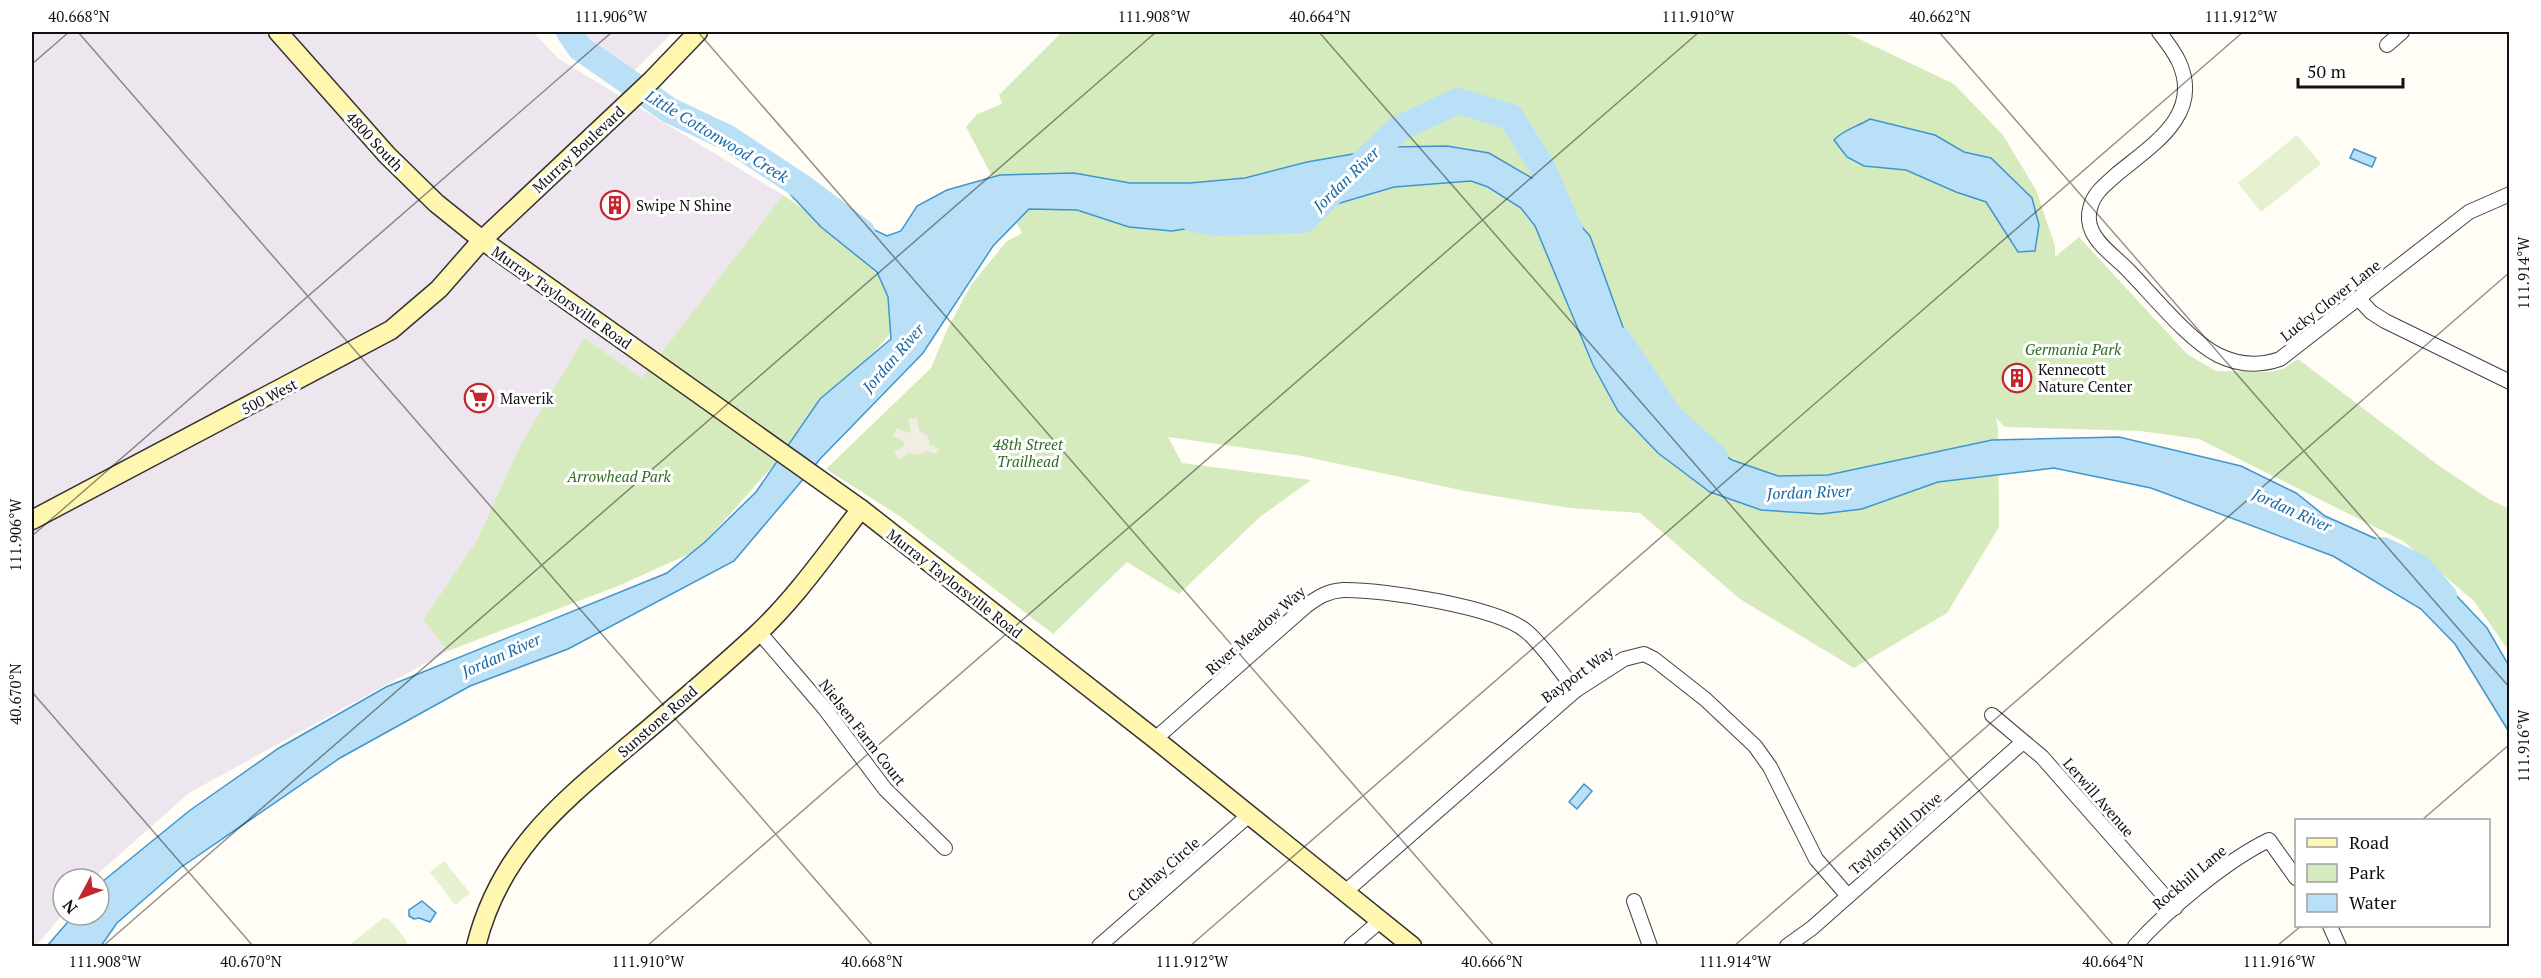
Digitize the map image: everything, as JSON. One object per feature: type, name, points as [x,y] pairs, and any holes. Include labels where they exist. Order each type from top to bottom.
[{"type":"street","name":"4800 South","points":[[278,32],[387,155],[436,203],[482,240]]},
{"type":"street","name":"Murray Boulevard","points":[[482,240],[651,81],[698,32]]},
{"type":"street","name":"Lucky Clover Lane","points":[[2159,32],[2176,57],[2182,72],[2185,97],[2180,114],[2164,135],[2095,195],[2089,210],[2092,231],[2100,242],[2201,343],[2218,356],[2238,362],[2259,364],[2280,359],[2469,212],[2510,194]]},
{"type":"street","points":[[2387,45],[2402,32]]},
{"type":"street","name":"Murray Taylorsville Road","points":[[482,240],[861,509],[1155,739],[1412,946]]},
{"type":"street","name":"500 West","points":[[32,520],[392,330],[439,289],[482,240]]},
{"type":"street","points":[[2359,299],[2371,312],[2385,321],[2510,382]]},
{"type":"street","name":"Sunstone Road","points":[[476,946],[494,893],[504,874],[540,824],[571,794],[759,633],[861,509]]},
{"type":"street","name":"River Meadow Way","points":[[1155,739],[1306,606],[1326,593],[1343,590],[1415,597],[1466,607],[1514,624],[1525,630],[1576,690]]},
{"type":"street","name":"Nielsen Farm Court","points":[[759,633],[825,709],[885,789],[945,848]]},
{"type":"street","name":"Bayport Way","points":[[1345,892],[1576,690],[1624,659],[1644,654],[1654,659],[1705,699],[1755,746],[1770,767],[1816,860],[1848,896]]},
{"type":"street","name":"Lerwill Avenue","points":[[1992,715],[2042,756],[2175,908]]},
{"type":"street","name":"Taylors Hill Drive","points":[[1787,946],[1812,928],[2023,742]]},
{"type":"street","name":"Cathay Circle","points":[[1099,946],[1248,816]]},
{"type":"street","name":"Rockhill Lane","points":[[2135,946],[2175,908],[2245,851],[2269,840],[2295,877]]},
{"type":"street","points":[[1634,901],[1650,946]]},
{"type":"street","points":[[1351,946],[1380,921]]},
{"type":"street","points":[[2330,927],[2338,946]]},
{"type":"shaded area","points":[[32,32],[533,32],[559,59],[783,195],[642,379],[584,338],[521,444],[477,540],[423,620],[448,651],[189,793],[106,867],[51,867],[52,927],[36,946],[32,946]]},
{"type":"shaded area","points":[[582,32],[673,32],[634,71]]},
{"type":"shaded area","points":[[917,418],[919,430],[928,436],[930,445],[939,449],[937,454],[927,451],[918,455],[909,453],[899,460],[894,452],[904,446],[904,442],[893,436],[897,428],[908,433],[911,431],[908,419]]},
{"type":"green space","points":[[1062,32],[1841,32],[1853,36],[1954,84],[2003,135],[2036,190],[2055,246],[2055,257],[2079,237],[2187,354],[2216,371],[2269,372],[2283,369],[2298,359],[2438,465],[2489,499],[2509,509],[2509,651],[2474,601],[2403,541],[2199,439],[2140,431],[2005,427],[1996,418],[1999,527],[1947,613],[1854,668],[1740,599],[1640,513],[1570,508],[1470,492],[1302,456],[1168,437],[1182,463],[1311,480],[1260,517],[1179,594],[1127,562],[1053,634],[901,517],[826,469],[931,368],[947,330],[971,285],[1006,242],[1022,233],[966,127],[977,114],[1002,104],[999,95]]},
{"type":"green space","points":[[2297,135],[2321,164],[2261,212],[2238,183]]},
{"type":"green space","name":"Arrowhead Park","points":[[783,195],[865,252],[889,286],[891,333],[698,550],[618,586],[448,651],[423,620],[477,540],[521,444],[584,338],[642,378]]},
{"type":"green space","points":[[444,861],[470,893],[455,905],[430,872]]},
{"type":"green space","points":[[383,918],[389,919],[407,941],[407,946],[348,946]]},
{"type":"water","points":[[1870,119],[1935,135],[1964,152],[1991,158],[2032,198],[2039,225],[2035,251],[2018,252],[1986,202],[1956,192],[1906,170],[1864,166],[1847,157],[1834,140]]},
{"type":"water","points":[[1447,146],[1489,153],[1544,185],[1590,236],[1641,377],[1687,433],[1732,460],[1778,476],[1828,475],[1992,440],[2119,437],[2241,466],[2296,493],[2325,516],[2381,541],[2452,591],[2487,628],[2509,666],[2509,732],[2455,644],[2421,609],[2333,556],[2151,488],[2054,468],[1938,482],[1862,509],[1821,514],[1761,510],[1710,492],[1658,453],[1618,411],[1593,365],[1535,226],[1521,208],[1488,187],[1471,181],[1394,187],[1330,206],[1172,231],[1129,227],[1077,210],[1029,209],[993,246],[923,353],[821,458],[734,561],[568,649],[470,686],[340,758],[180,868],[117,923],[101,946],[47,946],[64,927],[111,927],[111,875],[189,811],[279,748],[386,687],[667,573],[705,542],[756,492],[820,399],[891,339],[888,297],[877,272],[821,227],[790,194],[822,205],[887,236],[901,231],[917,206],[947,190],[1000,175],[1074,173],[1130,183],[1190,183],[1245,178],[1307,162],[1393,147]]},
{"type":"water","points":[[2354,149],[2376,158],[2372,167],[2350,158]]},
{"type":"water","points":[[1584,784],[1592,791],[1577,809],[1569,802]]},
{"type":"water","points":[[422,901],[436,913],[430,922],[409,916],[409,910]]},
{"type":"waterway","name":"Little Cottonwood Creek","points":[[569,32],[580,48],[669,110],[728,138],[802,187],[862,232]]},
{"type":"waterway","name":"Jordan River","points":[[1193,219],[1216,223],[1303,220],[1398,129],[1458,101],[1511,117],[1541,165],[1570,230]]},
{"type":"waterway","name":"Jordan River","points":[[1619,340],[1669,415],[1715,457]]},
{"type":"waterway","name":"Jordan River","points":[[2383,550],[2419,567],[2444,596]]},
{"type":"place","name":"Swipe N Shine","points":[[615,205]]},
{"type":"place","name":"Kennecott Nature Center","points":[[2017,378]]},
{"type":"place","name":"Maverik","points":[[479,398]]},
{"type":"park label","name":"Germania Park","points":[[2073,349]]},
{"type":"park label","name":"48th Street Trailhead","points":[[1028,452]]}]
